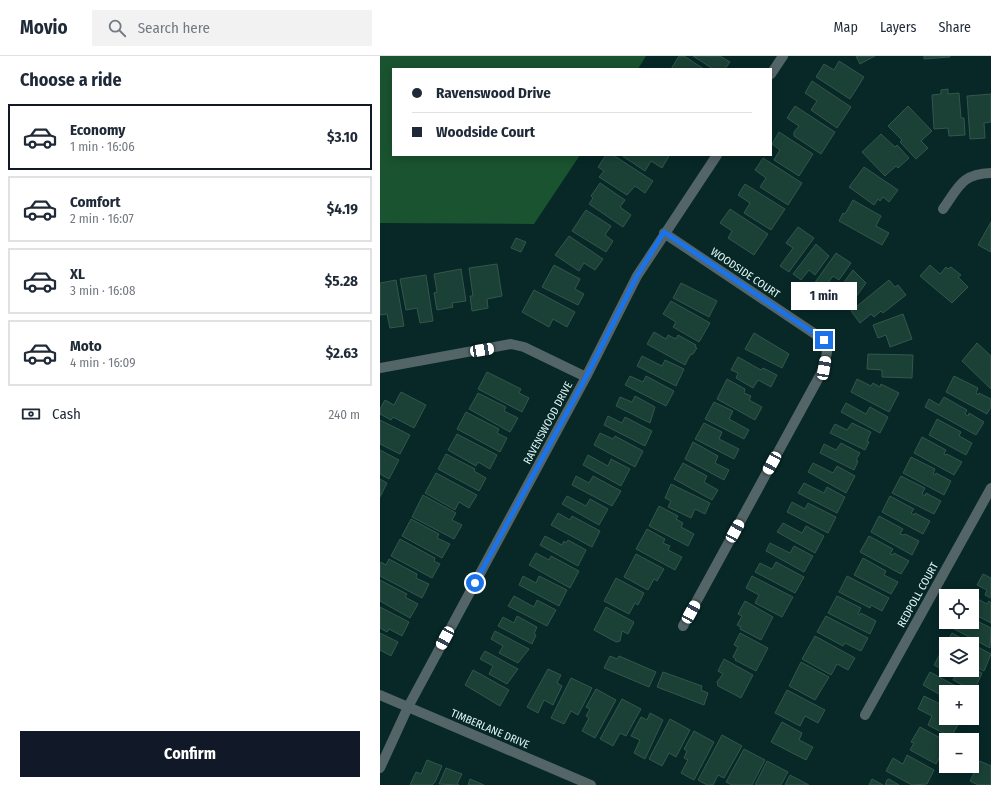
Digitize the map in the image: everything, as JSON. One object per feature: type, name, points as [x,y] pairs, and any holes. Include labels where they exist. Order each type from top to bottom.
[{"type":"street","points":[[772,72],[783,56]]},
{"type":"street","name":"RAVENSWOOD DRIVE","points":[[380,768],[408,707],[586,377],[637,276],[664,232],[716,156]]},
{"type":"street","points":[[943,209],[966,178],[979,174],[991,173]]},
{"type":"street","name":"WOODSIDE COURT","points":[[664,232],[824,340],[827,352],[824,368],[683,626]]},
{"type":"street","points":[[380,368],[511,344],[524,347],[586,377]]},
{"type":"street","name":"REDPOLL COURT","points":[[865,715],[991,488]]},
{"type":"street","name":"TIMBERLANE DRIVE","points":[[380,695],[590,785]]},
{"type":"green space","points":[[380,56],[646,56],[639,68],[392,68],[392,156],[579,156],[534,224],[380,223]]},
{"type":"building","points":[[679,56],[684,56],[702,68],[672,68]]},
{"type":"building","points":[[693,56],[720,56],[730,62],[726,68],[711,68]]},
{"type":"building","points":[[856,56],[875,56],[860,64]]},
{"type":"building","points":[[924,56],[950,56],[950,57],[924,59]]},
{"type":"building","points":[[839,61],[864,77],[850,99],[816,77],[824,64],[834,70]]},
{"type":"building","points":[[812,81],[851,107],[837,128],[811,110],[817,101],[805,93]]},
{"type":"building","points":[[948,89],[948,94],[959,93],[961,118],[964,118],[965,135],[949,136],[948,128],[934,129],[932,95],[941,94],[941,90]]},
{"type":"building","points":[[991,94],[991,122],[984,123],[985,138],[970,139],[967,96]]},
{"type":"building","points":[[795,106],[835,132],[821,154],[794,136],[794,132],[799,126],[787,118]]},
{"type":"building","points":[[908,106],[932,131],[921,141],[928,148],[916,159],[900,142],[902,140],[888,126]]},
{"type":"building","points":[[779,132],[813,154],[799,176],[774,160],[780,150],[772,144]]},
{"type":"building","points":[[881,134],[895,147],[897,145],[909,158],[898,168],[896,166],[885,176],[862,152]]},
{"type":"building","points":[[605,156],[615,156],[653,181],[645,193],[635,186],[627,195],[599,177],[604,171],[598,167]]},
{"type":"building","points":[[622,156],[669,156],[662,168],[651,161],[645,171]]},
{"type":"building","points":[[763,158],[802,183],[788,205],[760,187],[766,178],[755,170]]},
{"type":"building","points":[[864,167],[898,190],[889,202],[883,197],[880,201],[878,199],[874,205],[849,187]]},
{"type":"building","points":[[600,183],[625,200],[620,207],[631,215],[623,227],[589,204],[593,198],[591,196]]},
{"type":"building","points":[[745,184],[785,209],[771,230],[744,213],[750,203],[738,195]]},
{"type":"building","points":[[853,200],[881,216],[876,226],[889,233],[882,245],[839,221]]},
{"type":"building","points":[[730,209],[768,234],[754,255],[728,238],[732,231],[720,223]]},
{"type":"building","points":[[586,210],[611,226],[605,235],[613,241],[606,252],[572,231]]},
{"type":"building","points":[[991,222],[991,252],[978,245]]},
{"type":"building","points":[[798,227],[814,238],[789,272],[780,266],[793,248],[786,243]]},
{"type":"building","points":[[569,236],[603,259],[595,270],[584,263],[579,271],[555,255]]},
{"type":"building","points":[[516,238],[526,242],[521,252],[511,248]]},
{"type":"building","points":[[816,244],[829,256],[815,275],[809,270],[801,280],[793,274]]},
{"type":"building","points":[[836,253],[851,263],[839,280],[833,276],[820,294],[811,288]]},
{"type":"building","points":[[497,264],[502,296],[487,299],[488,308],[472,311],[470,296],[473,296],[469,268]]},
{"type":"building","points":[[554,265],[580,279],[575,289],[584,294],[578,305],[542,287]]},
{"type":"building","points":[[930,265],[940,274],[946,267],[948,269],[951,267],[961,275],[958,277],[968,287],[952,303],[920,276]]},
{"type":"building","points":[[461,269],[466,301],[452,303],[453,307],[437,310],[434,293],[437,292],[434,274]]},
{"type":"building","points":[[853,270],[866,283],[854,300],[847,295],[838,307],[830,301]]},
{"type":"building","points":[[426,275],[433,321],[420,323],[417,308],[406,310],[400,279]]},
{"type":"building","points":[[396,280],[404,326],[390,328],[387,314],[380,315],[380,283]]},
{"type":"building","points":[[889,280],[895,287],[898,285],[906,295],[883,313],[881,311],[874,317],[871,314],[860,323],[851,311]]},
{"type":"building","points":[[681,283],[717,301],[709,317],[673,298]]},
{"type":"building","points":[[534,290],[575,312],[567,327],[553,319],[549,327],[522,312]]},
{"type":"building","points":[[671,301],[710,323],[699,342],[673,327],[676,322],[663,314]]},
{"type":"building","points":[[903,314],[912,339],[890,347],[886,335],[878,338],[873,325]]},
{"type":"building","points":[[654,332],[666,339],[668,335],[676,339],[678,335],[696,345],[695,347],[697,348],[693,354],[690,355],[685,365],[647,344]]},
{"type":"building","points":[[754,333],[789,354],[782,368],[745,349]]},
{"type":"building","points":[[977,343],[991,356],[991,389],[962,361]]},
{"type":"building","points":[[868,354],[913,355],[912,378],[882,377],[882,370],[867,369]]},
{"type":"building","points":[[642,356],[662,366],[665,360],[684,369],[676,386],[637,366]]},
{"type":"building","points":[[738,357],[761,370],[763,368],[777,375],[771,387],[758,380],[753,388],[736,378],[738,373],[731,370]]},
{"type":"building","points":[[487,372],[521,389],[519,393],[529,398],[522,412],[478,389]]},
{"type":"building","points":[[630,376],[643,382],[646,376],[674,391],[666,406],[625,385]]},
{"type":"building","points":[[954,376],[978,388],[976,393],[978,395],[979,393],[991,399],[991,407],[987,414],[946,392]]},
{"type":"building","points":[[727,379],[745,389],[744,393],[751,396],[749,400],[762,407],[755,420],[717,399]]},
{"type":"building","points":[[857,379],[871,386],[873,383],[880,387],[881,384],[899,393],[889,412],[851,392]]},
{"type":"building","points":[[401,392],[426,405],[414,428],[393,417],[391,420],[380,414],[380,409],[385,400],[394,405]]},
{"type":"building","points":[[478,393],[506,407],[504,411],[518,418],[510,432],[469,409]]},
{"type":"building","points":[[635,396],[655,407],[650,423],[616,406],[620,397],[632,402]]},
{"type":"building","points":[[944,397],[967,410],[965,414],[968,416],[969,413],[984,422],[976,435],[925,407],[929,399],[939,405]]},
{"type":"building","points":[[714,402],[733,411],[729,419],[749,430],[744,439],[705,419]]},
{"type":"building","points":[[846,403],[866,414],[870,407],[888,417],[880,433],[841,412]]},
{"type":"building","points":[[466,412],[499,429],[497,433],[507,438],[500,452],[457,429]]},
{"type":"building","points":[[608,416],[622,423],[625,417],[652,431],[645,446],[604,425]]},
{"type":"building","points":[[937,419],[961,432],[959,436],[972,443],[966,455],[929,435]]},
{"type":"building","points":[[380,420],[410,435],[400,454],[380,444]]},
{"type":"building","points":[[704,423],[722,432],[719,439],[739,449],[734,459],[695,439]]},
{"type":"building","points":[[852,423],[871,432],[867,441],[869,442],[865,450],[830,433],[835,424],[847,430]]},
{"type":"building","points":[[600,433],[613,439],[615,436],[643,451],[635,467],[594,445]]},
{"type":"building","points":[[457,434],[497,455],[490,469],[478,462],[476,466],[448,450]]},
{"type":"building","points":[[922,437],[946,450],[944,454],[947,454],[962,462],[954,475],[914,453]]},
{"type":"building","points":[[693,442],[718,456],[715,463],[729,470],[724,480],[685,459]]},
{"type":"building","points":[[841,443],[860,453],[856,460],[858,461],[854,470],[820,453],[824,444],[836,450]]},
{"type":"building","points":[[380,450],[399,460],[389,479],[380,474]]},
{"type":"building","points":[[446,454],[475,469],[474,471],[486,478],[479,491],[438,469]]},
{"type":"building","points":[[588,455],[608,466],[611,459],[630,469],[621,486],[583,465]]},
{"type":"building","points":[[911,457],[935,469],[933,474],[935,475],[936,473],[951,481],[944,495],[903,473]]},
{"type":"building","points":[[683,463],[707,476],[704,482],[718,490],[712,500],[674,479]]},
{"type":"building","points":[[813,463],[833,473],[837,466],[855,476],[846,493],[808,472]]},
{"type":"building","points":[[436,473],[477,495],[469,508],[459,502],[455,510],[425,493]]},
{"type":"building","points":[[576,476],[589,483],[593,476],[621,491],[612,506],[572,485]]},
{"type":"building","points":[[901,476],[925,488],[922,494],[925,496],[926,493],[941,501],[934,514],[892,493]]},
{"type":"building","points":[[380,479],[387,483],[380,497]]},
{"type":"building","points":[[804,483],[824,493],[827,487],[845,497],[837,513],[798,493]]},
{"type":"building","points":[[671,484],[710,503],[705,514],[695,509],[691,518],[668,507],[671,501],[665,498]]},
{"type":"building","points":[[423,495],[456,513],[452,520],[462,525],[454,539],[412,517]]},
{"type":"building","points":[[567,496],[586,506],[590,499],[608,509],[599,525],[562,504]]},
{"type":"building","points":[[890,496],[914,509],[911,513],[914,515],[915,513],[930,521],[923,534],[882,512]]},
{"type":"building","points":[[792,502],[805,509],[808,503],[836,517],[828,533],[787,512]]},
{"type":"building","points":[[659,506],[678,516],[676,519],[683,523],[681,527],[694,534],[688,546],[649,526]]},
{"type":"building","points":[[558,513],[570,520],[572,516],[600,531],[592,547],[551,525]]},
{"type":"building","points":[[879,516],[903,529],[900,534],[905,534],[919,541],[912,555],[871,532]]},
{"type":"building","points":[[411,519],[439,534],[437,538],[450,544],[442,558],[402,536]]},
{"type":"building","points":[[783,523],[802,533],[806,526],[824,536],[815,553],[777,532]]},
{"type":"building","points":[[647,529],[665,539],[663,543],[670,546],[668,550],[682,557],[675,570],[636,549]]},
{"type":"building","points":[[545,536],[562,545],[564,541],[566,543],[568,540],[586,550],[578,566],[540,545]]},
{"type":"building","points":[[869,536],[893,549],[890,554],[893,555],[894,553],[909,561],[901,574],[860,552]]},
{"type":"building","points":[[400,539],[435,558],[434,561],[440,564],[432,578],[391,556]]},
{"type":"building","points":[[770,543],[790,553],[794,546],[813,556],[804,572],[766,551]]},
{"type":"building","points":[[536,553],[549,560],[551,556],[579,571],[570,588],[529,565]]},
{"type":"building","points":[[636,554],[664,569],[657,581],[654,579],[648,590],[624,577]]},
{"type":"building","points":[[863,558],[886,571],[884,575],[898,582],[891,594],[854,575]]},
{"type":"building","points":[[389,559],[417,574],[416,578],[429,584],[422,598],[380,576],[381,562],[386,565]]},
{"type":"building","points":[[776,562],[804,577],[795,593],[755,572],[760,563],[772,569]]},
{"type":"building","points":[[983,574],[991,578],[991,598],[985,595],[987,590],[977,585]]},
{"type":"building","points":[[523,576],[536,583],[539,576],[567,590],[559,606],[519,585]]},
{"type":"building","points":[[752,576],[793,597],[782,617],[755,603],[759,595],[746,588]]},
{"type":"building","points":[[847,576],[889,598],[882,611],[871,605],[870,608],[839,592]]},
{"type":"building","points":[[616,578],[644,593],[638,605],[635,603],[629,614],[604,601]]},
{"type":"building","points":[[380,580],[407,594],[405,597],[418,604],[410,618],[380,601]]},
{"type":"building","points":[[514,596],[534,607],[537,600],[556,610],[547,626],[508,606]]},
{"type":"building","points":[[837,596],[861,608],[858,614],[860,615],[861,613],[876,621],[870,634],[828,613]]},
{"type":"building","points":[[979,600],[987,604],[989,601],[991,603],[991,623],[979,617]]},
{"type":"building","points":[[745,601],[773,617],[761,640],[740,629],[741,627],[737,625],[742,616],[738,614]]},
{"type":"building","points":[[380,607],[409,622],[402,636],[389,629],[387,632],[380,628]]},
{"type":"building","points":[[606,607],[634,622],[628,634],[622,631],[620,641],[616,642],[594,630]]},
{"type":"building","points":[[517,616],[537,627],[534,634],[536,635],[532,644],[498,626],[503,617],[514,623]]},
{"type":"building","points":[[826,616],[868,638],[861,651],[845,643],[843,646],[817,632]]},
{"type":"building","points":[[979,622],[991,628],[990,648],[979,642],[979,637],[969,637],[954,629],[979,629]]},
{"type":"building","points":[[495,631],[529,649],[518,663],[499,653],[503,646],[491,639]]},
{"type":"building","points":[[380,633],[398,642],[391,656],[380,650]]},
{"type":"building","points":[[740,633],[768,648],[756,671],[735,660],[736,659],[733,657],[738,647],[734,645]]},
{"type":"building","points":[[952,633],[959,637],[950,637]]},
{"type":"building","points":[[815,636],[855,658],[848,670],[837,664],[831,675],[802,659]]},
{"type":"building","points":[[979,648],[991,654],[984,671],[979,668]]},
{"type":"building","points":[[485,651],[518,669],[507,684],[489,674],[493,666],[480,659]]},
{"type":"building","points":[[610,656],[617,659],[619,656],[656,672],[649,687],[604,668]]},
{"type":"building","points":[[939,656],[939,668],[934,665]]},
{"type":"building","points":[[724,659],[753,675],[741,698],[718,686],[717,682],[723,674],[718,671]]},
{"type":"building","points":[[801,662],[829,677],[815,700],[789,686]]},
{"type":"building","points":[[548,669],[561,675],[557,683],[562,686],[553,705],[544,700],[538,713],[527,707]]},
{"type":"building","points":[[473,670],[509,690],[500,706],[465,685]]},
{"type":"building","points":[[663,672],[702,686],[701,690],[708,693],[704,705],[657,687]]},
{"type":"building","points":[[930,672],[954,685],[939,685],[939,694],[923,685]]},
{"type":"building","points":[[979,672],[982,673],[977,685],[963,685],[953,680],[954,677],[979,677]]},
{"type":"building","points":[[571,678],[592,688],[578,715],[571,711],[564,724],[551,718]]},
{"type":"building","points":[[596,689],[616,700],[595,738],[582,731],[589,718],[586,716],[590,709],[586,707]]},
{"type":"building","points":[[787,690],[825,710],[818,723],[805,716],[800,726],[775,713]]},
{"type":"building","points":[[924,696],[939,704],[939,725],[958,725],[953,733],[943,733],[928,725],[932,716],[918,709]]},
{"type":"building","points":[[622,699],[641,709],[626,736],[620,733],[613,746],[600,739]]},
{"type":"building","points":[[650,713],[663,720],[645,759],[634,753],[640,740],[631,736],[641,717],[647,720]]},
{"type":"building","points":[[670,719],[690,730],[676,757],[669,753],[662,766],[649,759]]},
{"type":"building","points":[[782,722],[802,733],[799,740],[813,747],[806,760],[771,742]]},
{"type":"building","points":[[920,727],[939,737],[939,759],[936,764],[910,750],[914,743],[911,742]]},
{"type":"building","points":[[694,731],[714,742],[694,780],[681,773],[688,760],[684,758],[687,751],[684,749]]},
{"type":"building","points":[[722,735],[742,746],[724,778],[718,775],[713,785],[707,785],[698,780]]},
{"type":"building","points":[[744,749],[765,760],[752,785],[732,785],[726,782]]},
{"type":"building","points":[[907,755],[934,770],[927,784],[912,785],[886,771],[893,758],[903,764]]},
{"type":"building","points":[[427,760],[442,766],[435,782],[432,785],[410,785],[416,772],[421,774]]},
{"type":"building","points":[[767,761],[788,772],[781,785],[755,785]]},
{"type":"building","points":[[980,761],[991,766],[991,785],[978,785],[970,781],[974,773],[979,773]]},
{"type":"building","points":[[446,768],[462,774],[457,784],[459,785],[439,784]]},
{"type":"building","points":[[790,775],[809,785],[785,785]]},
{"type":"building","points":[[470,779],[484,785],[468,785]]},
{"type":"building","points":[[872,779],[883,785],[869,785]]},
{"type":"building","points":[[889,779],[899,785],[885,785]]},
{"type":"route","points":[[475,583],[586,377],[637,276],[664,232],[824,340]]}]
